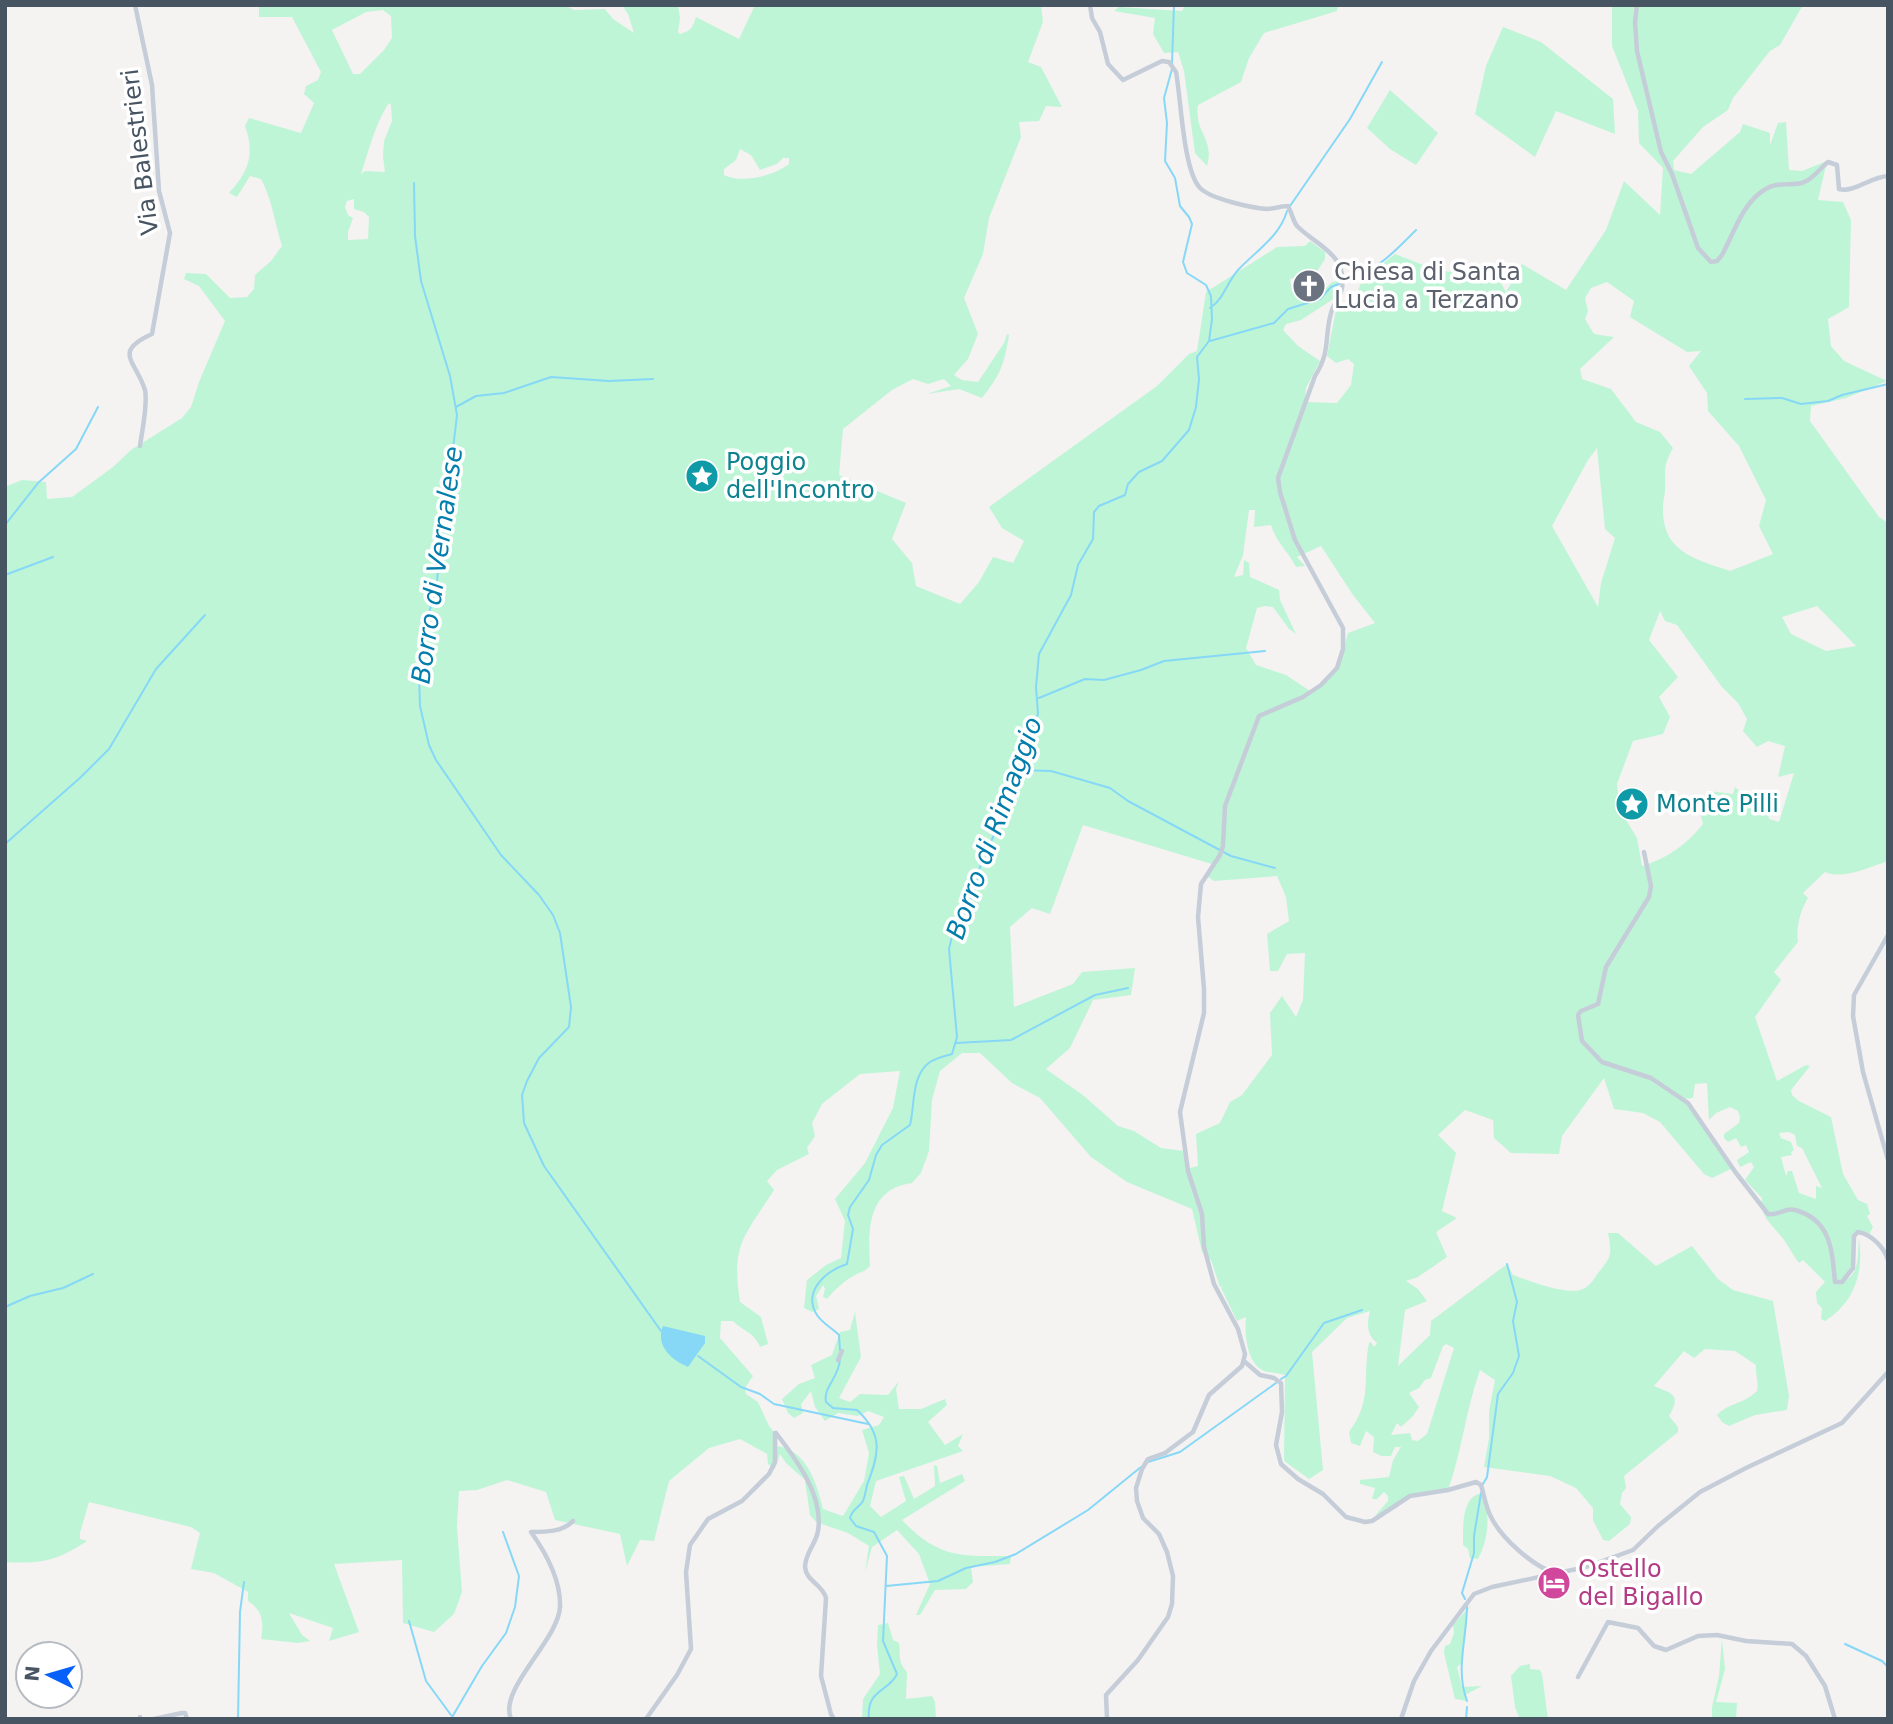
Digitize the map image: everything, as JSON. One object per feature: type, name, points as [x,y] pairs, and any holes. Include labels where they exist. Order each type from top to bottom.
[{"type":"street","name":"Via Balestrieri","points":[[135,5],[152,85],[159,191],[170,233],[152,334],[131,345],[130,352],[145,391],[140,446]]},
{"type":"street","points":[[1090,5],[1108,64],[1123,80],[1162,61],[1169,62],[1176,72],[1189,158],[1200,188],[1222,199],[1269,209],[1288,206],[1295,223],[1336,258],[1342,280],[1341,291],[1330,315],[1324,362],[1315,376],[1278,478],[1295,541],[1343,628],[1343,649],[1337,668],[1321,685],[1259,716],[1252,728],[1225,806],[1223,846],[1201,884],[1198,905],[1204,1013],[1180,1112],[1181,1124],[1188,1171],[1202,1214],[1204,1247],[1214,1284],[1238,1329],[1245,1354],[1244,1361],[1209,1395],[1193,1432],[1165,1453],[1148,1459],[1142,1469],[1136,1488],[1138,1508],[1143,1518],[1159,1534],[1171,1564],[1174,1589],[1168,1617],[1138,1660],[1106,1695],[1107,1719]]},
{"type":"street","points":[[1637,5],[1637,51],[1662,156],[1672,174],[1698,248],[1711,262],[1717,261],[1722,255],[1748,205],[1769,187],[1779,183],[1802,183],[1828,162],[1838,165],[1837,184],[1843,191],[1875,177],[1888,176]]},
{"type":"street","points":[[1644,852],[1651,886],[1649,897],[1606,967],[1602,997],[1598,1004],[1581,1010],[1578,1015],[1582,1041],[1602,1062],[1651,1078],[1688,1102],[1736,1173],[1769,1214],[1794,1209],[1811,1218],[1830,1238],[1835,1282],[1842,1282],[1853,1268],[1854,1236],[1858,1232],[1867,1233],[1886,1253],[1888,1260]]},
{"type":"street","points":[[1888,935],[1854,995],[1853,1016],[1863,1072],[1888,1160]]},
{"type":"street","points":[[838,1360],[842,1352]]},
{"type":"street","points":[[1244,1361],[1260,1375],[1277,1379],[1281,1383],[1282,1412],[1276,1445],[1281,1464],[1298,1479],[1323,1494],[1346,1517],[1365,1522],[1373,1521],[1410,1496],[1476,1482],[1480,1485],[1492,1520],[1528,1559],[1556,1574]]},
{"type":"street","points":[[1401,1719],[1414,1681],[1431,1651],[1474,1594],[1492,1587],[1586,1567],[1633,1550],[1700,1492],[1842,1423],[1888,1372]]},
{"type":"street","points":[[646,1719],[677,1675],[691,1649],[686,1572],[690,1545],[708,1519],[742,1501],[774,1467],[777,1446],[775,1433],[809,1483],[815,1500],[819,1529],[805,1566],[807,1574],[822,1589],[826,1598],[821,1676],[834,1719]]},
{"type":"street","points":[[511,1719],[511,1699],[538,1656],[559,1610],[551,1564],[531,1532],[549,1532],[570,1525],[573,1521]]},
{"type":"street","points":[[1578,1677],[1608,1622],[1638,1628],[1654,1646],[1666,1650],[1698,1636],[1717,1635],[1746,1641],[1792,1644],[1806,1656],[1825,1686],[1835,1719]]},
{"type":"street","points":[[154,1719],[182,1713],[185,1713],[187,1719]]},
{"type":"green space","points":[[259,5],[564,5],[574,10],[605,9],[613,19],[634,33],[622,5],[678,5],[680,34],[691,28],[696,17],[739,39],[755,5],[1041,5],[1043,22],[1028,62],[1041,67],[1062,107],[1046,106],[1039,121],[1019,122],[1021,137],[989,218],[983,254],[964,298],[978,334],[968,359],[954,375],[962,380],[978,382],[1007,334],[1009,335],[1001,369],[982,398],[959,389],[927,394],[951,386],[944,379],[928,384],[913,379],[892,390],[843,429],[839,475],[906,503],[892,539],[912,563],[916,586],[960,604],[979,582],[993,557],[1013,563],[1024,541],[1002,528],[989,507],[1157,386],[1189,354],[1197,351],[1206,292],[1277,247],[1305,246],[1310,241],[1325,252],[1325,259],[1316,273],[1290,279],[1292,292],[1301,291],[1302,295],[1323,291],[1339,280],[1335,298],[1301,320],[1286,324],[1283,330],[1298,346],[1320,361],[1306,388],[1305,402],[1337,403],[1351,385],[1354,364],[1348,359],[1336,363],[1327,356],[1336,310],[1367,307],[1358,291],[1362,280],[1395,254],[1436,270],[1481,276],[1501,283],[1506,292],[1522,264],[1566,290],[1606,230],[1624,181],[1660,215],[1663,168],[1639,143],[1638,111],[1612,46],[1612,5],[1803,5],[1780,45],[1770,51],[1733,98],[1728,110],[1703,127],[1673,161],[1674,170],[1691,174],[1740,132],[1743,124],[1770,133],[1770,145],[1778,123],[1786,122],[1789,170],[1802,171],[1827,161],[1818,200],[1843,202],[1851,220],[1849,307],[1828,319],[1831,346],[1844,361],[1887,381],[1846,398],[1811,406],[1810,421],[1879,517],[1888,523],[1888,861],[1848,874],[1825,872],[1803,893],[1808,898],[1799,919],[1798,942],[1774,972],[1781,980],[1755,1017],[1777,1081],[1806,1065],[1810,1066],[1791,1090],[1792,1095],[1831,1117],[1843,1174],[1858,1200],[1867,1204],[1870,1214],[1867,1216],[1873,1227],[1869,1235],[1858,1232],[1854,1236],[1853,1268],[1843,1281],[1853,1274],[1855,1269],[1859,1238],[1860,1263],[1855,1285],[1844,1305],[1825,1321],[1821,1319],[1822,1308],[1817,1303],[1816,1292],[1825,1282],[1803,1260],[1799,1263],[1763,1212],[1762,1198],[1745,1180],[1754,1167],[1751,1162],[1740,1167],[1737,1160],[1749,1152],[1746,1145],[1741,1147],[1736,1138],[1728,1142],[1724,1138],[1724,1134],[1739,1123],[1738,1111],[1730,1107],[1716,1113],[1709,1120],[1707,1083],[1695,1084],[1693,1098],[1684,1099],[1733,1168],[1712,1178],[1704,1174],[1660,1122],[1643,1113],[1614,1109],[1604,1078],[1562,1136],[1559,1154],[1511,1153],[1494,1138],[1493,1120],[1465,1110],[1438,1135],[1456,1153],[1442,1211],[1457,1218],[1436,1232],[1447,1257],[1418,1277],[1406,1281],[1418,1289],[1427,1301],[1405,1310],[1398,1366],[1430,1335],[1431,1321],[1507,1264],[1513,1275],[1538,1284],[1576,1291],[1592,1282],[1608,1258],[1608,1233],[1618,1233],[1656,1266],[1692,1246],[1718,1279],[1733,1290],[1773,1301],[1789,1396],[1787,1410],[1755,1415],[1729,1426],[1722,1422],[1717,1415],[1721,1411],[1747,1399],[1757,1391],[1756,1365],[1735,1351],[1705,1349],[1694,1358],[1684,1351],[1654,1386],[1675,1399],[1669,1416],[1678,1427],[1678,1432],[1624,1476],[1626,1488],[1620,1504],[1631,1517],[1630,1524],[1609,1541],[1603,1540],[1593,1520],[1593,1508],[1576,1488],[1550,1476],[1484,1467],[1495,1380],[1480,1370],[1448,1490],[1410,1496],[1375,1516],[1388,1501],[1388,1496],[1384,1492],[1377,1499],[1372,1499],[1375,1488],[1360,1484],[1360,1480],[1389,1477],[1393,1460],[1401,1447],[1395,1447],[1391,1456],[1381,1456],[1373,1452],[1374,1437],[1366,1431],[1360,1446],[1351,1443],[1349,1432],[1364,1399],[1369,1343],[1374,1347],[1377,1343],[1368,1328],[1370,1311],[1347,1318],[1312,1352],[1323,1470],[1309,1479],[1284,1461],[1285,1375],[1262,1370],[1253,1361],[1246,1339],[1246,1317],[1237,1321],[1221,1288],[1223,1286],[1220,1287],[1211,1260],[1202,1252],[1192,1209],[1127,1182],[1091,1157],[1040,1098],[1012,1083],[980,1053],[962,1053],[940,1071],[932,1100],[929,1151],[921,1173],[912,1183],[886,1193],[873,1213],[869,1239],[870,1266],[843,1283],[827,1299],[823,1297],[823,1285],[816,1296],[819,1309],[812,1312],[804,1308],[807,1280],[826,1265],[841,1258],[845,1221],[835,1199],[865,1163],[893,1108],[900,1071],[860,1074],[822,1104],[812,1123],[815,1136],[807,1148],[809,1154],[777,1170],[767,1181],[774,1190],[742,1242],[737,1267],[740,1302],[761,1317],[768,1344],[760,1347],[752,1335],[733,1321],[721,1321],[720,1338],[753,1376],[745,1388],[746,1394],[758,1402],[775,1433],[777,1446],[796,1454],[803,1461],[814,1479],[823,1509],[843,1516],[864,1481],[869,1453],[862,1430],[879,1425],[884,1417],[868,1411],[858,1416],[838,1413],[825,1421],[815,1407],[811,1391],[801,1404],[803,1413],[794,1418],[788,1413],[782,1399],[799,1384],[815,1378],[811,1365],[832,1355],[840,1332],[850,1330],[855,1312],[861,1357],[839,1398],[850,1402],[860,1394],[888,1395],[899,1381],[896,1389],[899,1409],[921,1409],[945,1399],[947,1405],[928,1422],[945,1445],[963,1434],[958,1446],[963,1451],[876,1481],[870,1506],[881,1517],[906,1501],[899,1477],[904,1476],[914,1499],[935,1486],[934,1465],[937,1466],[940,1483],[962,1474],[965,1481],[902,1520],[928,1542],[952,1553],[1011,1556],[1010,1564],[971,1567],[973,1582],[966,1589],[935,1590],[920,1615],[916,1615],[930,1584],[919,1554],[897,1530],[872,1547],[865,1572],[869,1546],[848,1533],[816,1522],[810,1515],[805,1480],[780,1454],[775,1469],[768,1464],[767,1454],[740,1439],[709,1448],[669,1481],[654,1541],[640,1540],[627,1566],[620,1534],[555,1520],[546,1492],[507,1480],[477,1490],[459,1491],[457,1527],[462,1592],[454,1614],[434,1632],[403,1623],[402,1560],[334,1564],[359,1632],[329,1641],[333,1628],[289,1613],[302,1635],[310,1641],[298,1643],[261,1639],[261,1617],[248,1601],[248,1592],[214,1573],[191,1569],[200,1533],[191,1527],[89,1502],[80,1533],[80,1539],[87,1541],[48,1560],[5,1562],[5,487],[22,480],[46,482],[47,499],[72,497],[131,450],[182,418],[191,407],[225,321],[199,286],[184,279],[186,273],[206,274],[230,298],[247,297],[254,289],[255,275],[271,261],[282,246],[271,203],[261,179],[250,176],[237,197],[229,193],[248,162],[250,145],[245,126],[249,118],[301,133],[314,103],[304,94],[306,86],[318,80],[321,72],[292,17],[259,17]],"holes":[[[383,10],[391,16],[392,38],[360,74],[353,74],[332,30],[366,12]],[[389,103],[392,121],[384,141],[385,172],[365,171],[361,174],[376,128]],[[740,149],[751,155],[760,170],[777,164],[783,158],[789,158],[789,164],[766,175],[749,179],[724,175],[724,169],[736,160]],[[354,199],[354,209],[369,217],[368,239],[348,240],[353,218],[348,215],[345,207],[347,201]],[[1607,282],[1634,301],[1630,317],[1687,352],[1701,351],[1689,366],[1707,393],[1708,411],[1739,446],[1766,500],[1759,526],[1773,554],[1730,571],[1693,557],[1674,544],[1664,522],[1663,506],[1666,464],[1673,448],[1660,432],[1636,422],[1611,389],[1582,379],[1580,369],[1614,337],[1594,334],[1585,319],[1588,311],[1585,298],[1591,288]],[[1597,448],[1605,529],[1615,538],[1601,583],[1598,607],[1552,526]],[[1249,510],[1255,510],[1254,527],[1271,525],[1296,567],[1305,566],[1297,557],[1321,546],[1375,623],[1348,633],[1335,667],[1310,691],[1286,675],[1256,665],[1246,648],[1257,608],[1273,607],[1296,634],[1280,600],[1279,590],[1250,577],[1249,563],[1244,560],[1243,575],[1234,577],[1243,555]],[[1817,606],[1856,646],[1826,651],[1791,634],[1782,617]],[[1660,611],[1665,621],[1677,625],[1722,687],[1738,703],[1747,719],[1743,731],[1757,747],[1768,741],[1785,746],[1778,777],[1794,773],[1779,822],[1769,819],[1760,803],[1735,787],[1733,794],[1709,791],[1697,802],[1703,824],[1697,831],[1669,854],[1642,866],[1637,838],[1620,810],[1617,784],[1633,741],[1663,734],[1670,717],[1659,697],[1678,677],[1649,640]],[[1083,825],[1215,865],[1205,875],[1214,881],[1277,876],[1286,897],[1289,921],[1267,934],[1270,971],[1278,971],[1287,954],[1305,953],[1303,1000],[1296,1017],[1282,996],[1270,1013],[1272,1055],[1242,1095],[1230,1102],[1220,1123],[1196,1134],[1198,1166],[1186,1169],[1184,1151],[1161,1148],[1134,1131],[1118,1126],[1084,1096],[1046,1069],[1070,1048],[1093,1000],[1131,995],[1135,968],[1082,972],[1073,984],[1014,1007],[1010,927],[1032,908],[1050,914]],[[1789,1132],[1795,1135],[1797,1146],[1802,1148],[1822,1188],[1816,1186],[1816,1199],[1799,1193],[1792,1171],[1788,1171],[1786,1176],[1781,1157],[1792,1155],[1794,1150],[1791,1142],[1781,1138],[1779,1133]],[[1446,1344],[1454,1348],[1427,1434],[1418,1441],[1412,1440],[1410,1433],[1391,1435],[1397,1423],[1401,1427],[1419,1407],[1409,1393],[1419,1388],[1425,1380],[1431,1378],[1443,1346]]]},
{"type":"green space","points":[[1185,5],[1338,5],[1337,11],[1264,33],[1249,58],[1241,82],[1198,105],[1199,122],[1207,142],[1207,166],[1195,153],[1184,71],[1178,52],[1164,53],[1153,34],[1155,18],[1114,11],[1119,7],[1182,11]]},
{"type":"green space","points":[[1503,27],[1541,42],[1613,99],[1615,134],[1556,111],[1535,157],[1475,114],[1486,66]]},
{"type":"green space","points":[[1390,90],[1438,133],[1416,165],[1390,149],[1367,128]]},
{"type":"green space","points":[[1483,1493],[1487,1510],[1486,1535],[1478,1559],[1470,1558],[1468,1549],[1463,1545],[1465,1513],[1471,1500]]},
{"type":"green space","points":[[1471,1605],[1467,1612],[1462,1663],[1457,1667],[1462,1687],[1482,1686],[1465,1695],[1467,1701],[1455,1699],[1444,1653],[1445,1646],[1450,1644],[1454,1633],[1453,1625]]},
{"type":"green space","points":[[888,1623],[893,1640],[899,1643],[901,1661],[907,1672],[906,1699],[932,1696],[936,1719],[862,1719],[863,1699],[880,1674],[878,1625]]},
{"type":"green space","points":[[1722,1639],[1725,1669],[1716,1702],[1737,1703],[1736,1719],[1712,1719]]},
{"type":"green space","points":[[1530,1664],[1530,1669],[1540,1670],[1542,1674],[1548,1719],[1520,1719],[1515,1707],[1511,1676],[1520,1666]]},
{"type":"water","points":[[663,1326],[705,1336],[705,1343],[688,1367],[666,1351],[661,1339]]},
{"type":"waterway","name":"Borro di Rimaggio","points":[[1172,64],[1174,5]]},
{"type":"waterway","points":[[1290,206],[1350,119],[1382,62]]},
{"type":"waterway","name":"Borro di Rimaggio","points":[[840,1350],[839,1335],[819,1318],[813,1306],[814,1290],[824,1277],[847,1264],[853,1229],[848,1215],[850,1207],[869,1180],[876,1155],[882,1145],[910,1125],[917,1082],[924,1068],[930,1062],[952,1054],[957,1037],[949,949],[957,916],[969,902],[977,885],[978,872],[996,830],[1010,779],[1038,714],[1036,687],[1039,654],[1071,595],[1078,565],[1093,539],[1094,512],[1099,506],[1125,495],[1128,484],[1139,472],[1162,461],[1189,430],[1196,407],[1199,379],[1197,357],[1209,341],[1211,296],[1206,285],[1187,273],[1183,262],[1192,224],[1180,206],[1175,178],[1165,161],[1167,123],[1164,98],[1172,69]]},
{"type":"waterway","name":"Borro di Vernalese","points":[[414,183],[415,236],[421,281],[450,376],[457,415],[447,477],[437,581],[426,625],[419,675],[420,706],[429,745],[436,760],[501,855],[539,895],[553,915],[560,933],[571,1007],[569,1027],[539,1058],[527,1081],[522,1095],[524,1123],[544,1166],[661,1331]]},
{"type":"waterway","points":[[1210,308],[1239,269],[1273,236],[1287,211]]},
{"type":"waterway","points":[[1344,281],[1384,260],[1416,230]]},
{"type":"waterway","points":[[1210,341],[1274,323],[1288,309],[1320,299],[1331,287],[1339,284]]},
{"type":"waterway","points":[[456,407],[476,396],[504,393],[551,377],[609,381],[653,379]]},
{"type":"waterway","points":[[1745,399],[1782,398],[1801,404],[1828,401],[1888,384]]},
{"type":"waterway","points":[[5,525],[38,483],[76,449],[98,407]]},
{"type":"waterway","points":[[5,575],[53,557]]},
{"type":"waterway","points":[[5,844],[109,749],[156,669],[205,615]]},
{"type":"waterway","points":[[1039,698],[1085,679],[1104,680],[1164,661],[1265,651]]},
{"type":"waterway","points":[[1015,770],[1051,771],[1110,788],[1128,801],[1231,856],[1275,868]]},
{"type":"waterway","points":[[956,1043],[1011,1040],[1095,995],[1128,988]]},
{"type":"waterway","points":[[1483,1484],[1487,1477],[1498,1394],[1513,1373],[1519,1356],[1513,1321],[1517,1302],[1507,1264]]},
{"type":"waterway","points":[[5,1307],[30,1296],[63,1288],[93,1274]]},
{"type":"waterway","points":[[1281,1379],[1286,1376],[1324,1323],[1362,1310]]},
{"type":"waterway","name":"Borro di Vernalese","points":[[698,1356],[741,1387],[760,1394],[774,1404],[868,1424]]},
{"type":"waterway","name":"Borro di Rimaggio","points":[[840,1359],[827,1392],[826,1402],[833,1408],[857,1410],[866,1419],[875,1437],[876,1454],[864,1497],[850,1518],[856,1526],[874,1532],[887,1556],[883,1641],[897,1674],[874,1696],[869,1709],[869,1719]]},
{"type":"waterway","points":[[1148,1462],[1180,1452],[1276,1383]]},
{"type":"waterway","points":[[886,1586],[938,1581],[966,1568],[1016,1554],[1088,1510],[1141,1467]]},
{"type":"waterway","points":[[1465,1599],[1462,1593],[1474,1553],[1481,1493]]},
{"type":"waterway","points":[[451,1719],[482,1666],[506,1633],[515,1607],[519,1576],[503,1532]]},
{"type":"waterway","points":[[238,1719],[240,1612],[244,1582]]},
{"type":"waterway","points":[[1467,1605],[1462,1666],[1467,1701]]},
{"type":"waterway","points":[[409,1621],[426,1681],[451,1715]]},
{"type":"waterway","points":[[1845,1644],[1882,1661],[1888,1667]]},
{"type":"waterway","points":[[1466,1719],[1467,1707]]},
{"type":"place","name":"Chiesa di Santa Lucia a Terzano","points":[[1309,286]]},
{"type":"place","name":"Poggio dell'Incontro","points":[[702,476]]},
{"type":"place","name":"Monte Pilli","points":[[1632,804]]},
{"type":"place","name":"Ostello del Bigallo","points":[[1554,1583]]}]
